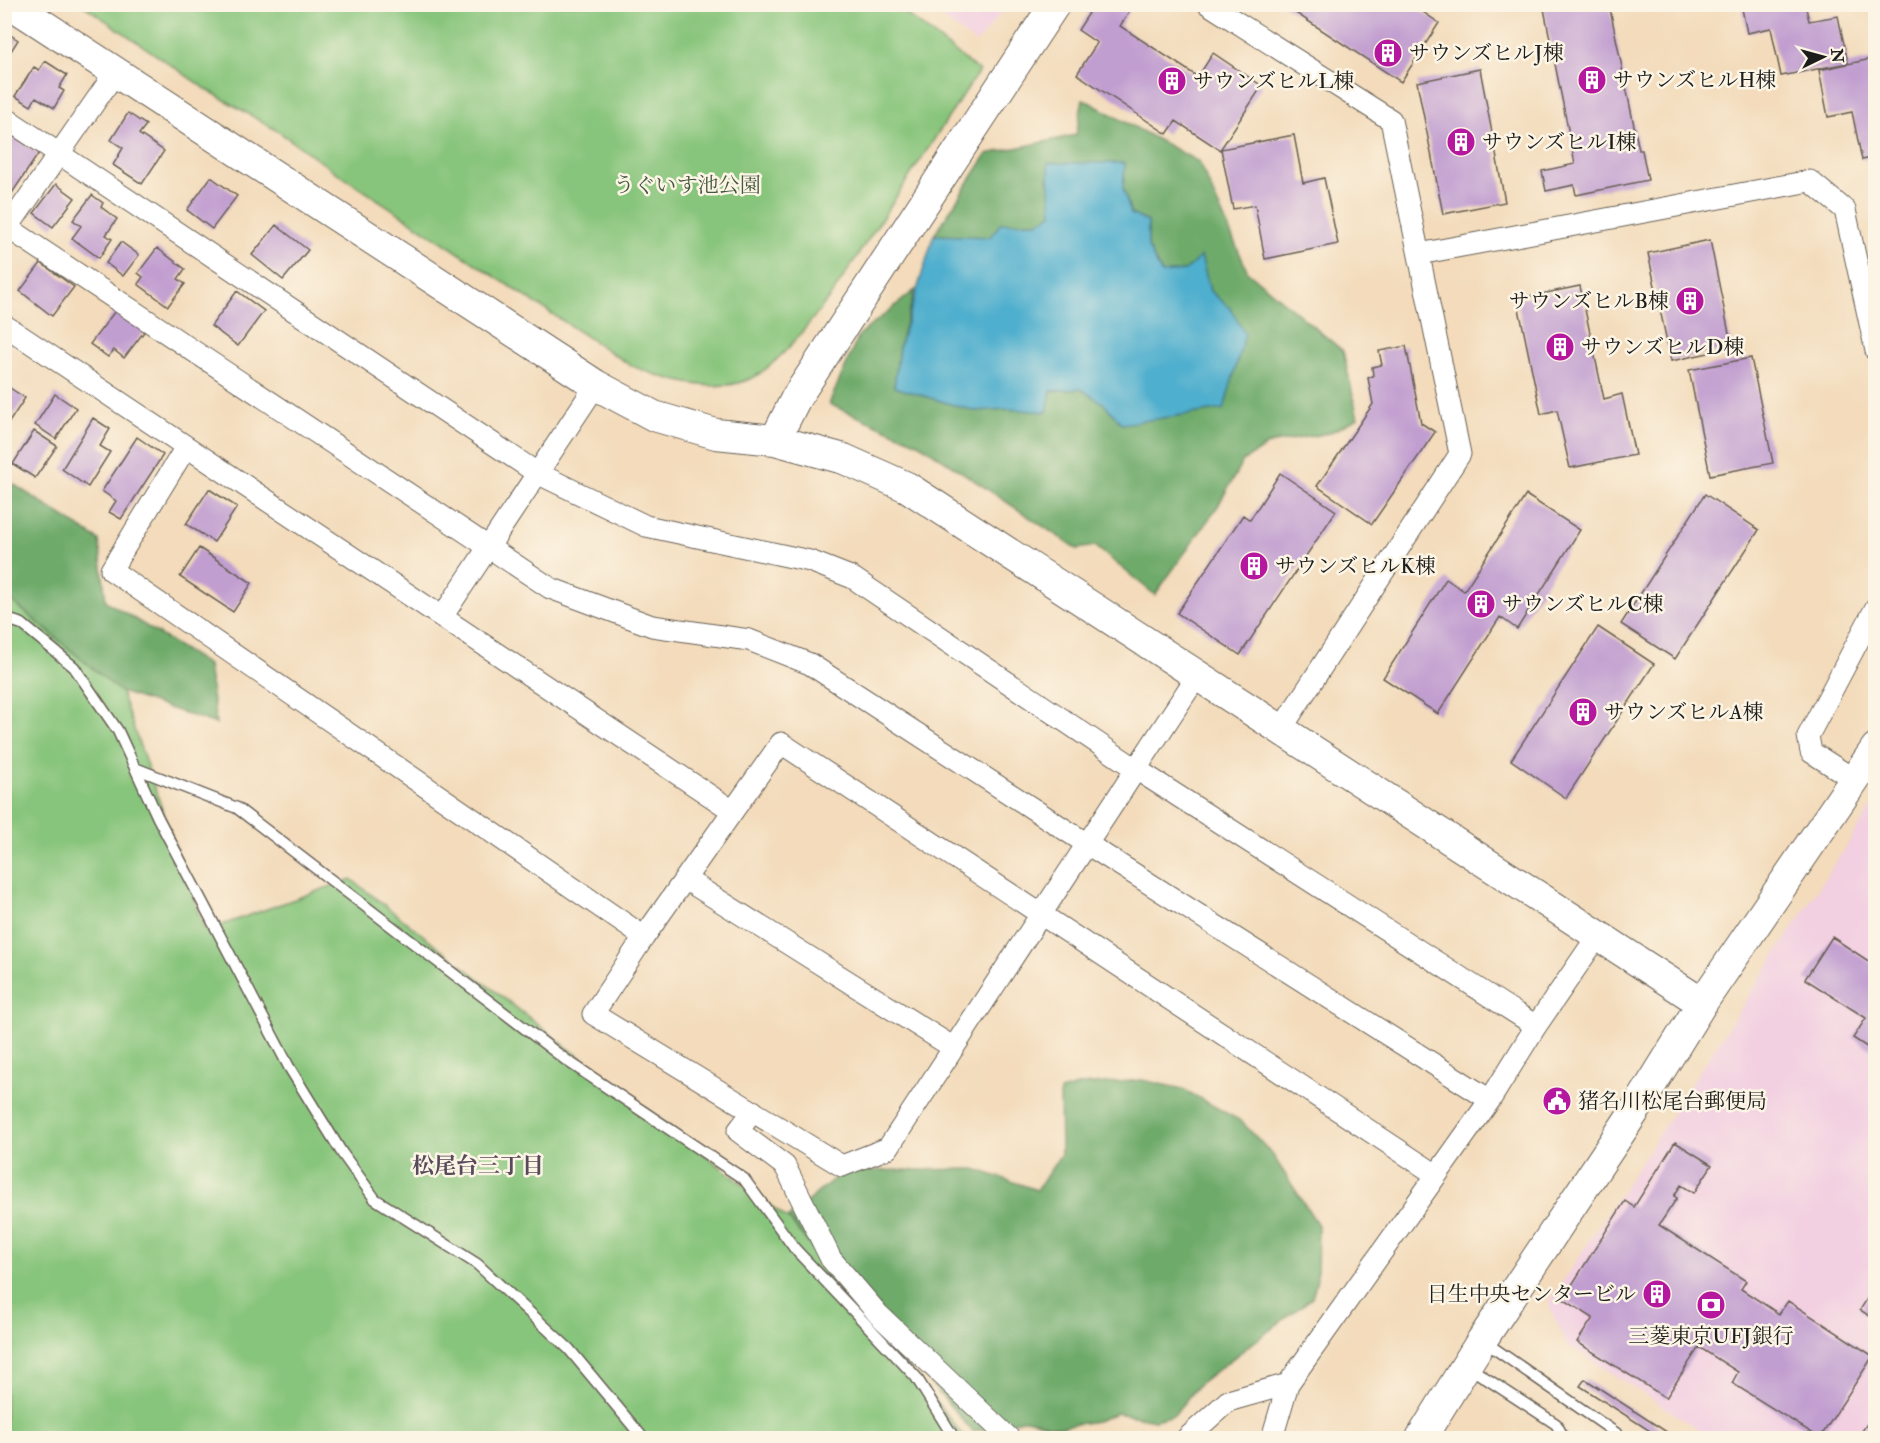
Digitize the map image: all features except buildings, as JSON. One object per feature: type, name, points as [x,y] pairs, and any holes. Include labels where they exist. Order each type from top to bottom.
[{"type":"street","points":[[11,4],[596,385],[654,416],[716,434],[775,440],[844,459],[907,487],[1597,937],[1702,1003]]},
{"type":"street","points":[[775,440],[796,398],[1054,4]]},
{"type":"street","points":[[1208,4],[1391,120],[1460,454],[1280,730]]},
{"type":"street","points":[[114,73],[6,228],[550,588],[652,626],[748,640],[810,664],[1087,844],[1490,1100]]},
{"type":"street","points":[[4,117],[60,152],[537,473],[646,526],[810,561],[853,578],[1136,769],[1536,1026]]},
{"type":"street","points":[[1419,254],[1810,181],[1845,210],[1875,351]]},
{"type":"street","points":[[4,325],[733,812]]},
{"type":"street","points":[[442,617],[596,385]]},
{"type":"street","points":[[186,447],[111,570],[644,937]]},
{"type":"street","points":[[1855,780],[1811,752],[1808,736],[1875,607]]},
{"type":"street","points":[[1197,676],[1041,914],[954,1048],[888,1148],[842,1166],[593,1014],[644,937],[781,743],[1041,914],[1435,1174]]},
{"type":"street","points":[[1421,1438],[1482,1340],[1640,1103],[1702,1003],[1875,748]]},
{"type":"street","points":[[685,879],[954,1048]]},
{"type":"street","points":[[1272,1438],[1288,1384],[1435,1174],[1490,1100],[1536,1026],[1597,937]]},
{"type":"street","points":[[753,1112],[738,1131],[785,1166],[831,1259],[879,1315],[1009,1438]]},
{"type":"street","points":[[1187,1438],[1228,1401],[1288,1384]]},
{"type":"lane","points":[[4,618],[22,624],[74,667],[118,731],[158,818],[289,1067],[342,1153],[375,1199],[477,1264],[569,1349],[643,1438]]},
{"type":"lane","points":[[135,768],[237,808],[566,1060],[744,1179],[795,1249],[916,1377],[954,1438]]},
{"type":"lane","points":[[1482,1340],[1623,1438]]},
{"type":"lane","points":[[1466,1365],[1556,1424],[1564,1438]]},
{"type":"shaded area","points":[[924,5],[1008,5],[976,43]]},
{"type":"shaded area","points":[[1875,802],[1875,1438],[1712,1438],[1566,1344],[1548,1304]]},
{"type":"green space","name":"うぐいす池公園","points":[[83,5],[895,5],[979,71],[833,293],[799,336],[780,357],[759,374],[728,385],[711,386],[677,381],[630,365],[334,171],[279,132],[206,89]]},
{"type":"green space","points":[[1083,99],[1199,162],[1248,272],[1343,351],[1358,418],[1329,433],[1269,444],[1243,461],[1218,506],[1155,595],[1095,546],[1077,549],[918,443],[829,404],[859,335],[915,290],[899,348],[894,387],[974,411],[1007,409],[1047,412],[1051,391],[1081,389],[1103,403],[1123,424],[1230,309],[1210,291],[1201,257],[1185,271],[1162,273],[1148,247],[1148,222],[1131,214],[1123,189],[1125,163],[1048,178],[1052,193],[1052,214],[1038,222],[1025,222],[990,237],[934,235],[987,154],[1076,135]]},
{"type":"green space","points":[[4,478],[99,540],[106,601],[208,665],[216,724],[121,692],[5,595]]},
{"type":"green space","points":[[4,595],[121,692],[205,931],[351,879],[790,1221],[965,1438],[5,1438]]},
{"type":"green space","points":[[1142,1080],[1183,1089],[1241,1121],[1272,1154],[1318,1225],[1317,1279],[1312,1298],[1199,1384],[1174,1415],[1155,1420],[1117,1413],[1097,1421],[1058,1427],[1026,1419],[973,1432],[788,1218],[843,1171],[975,1169],[1037,1190],[1061,1154],[1060,1091],[1081,1085]]},
{"type":"water","points":[[1048,163],[1125,163],[1123,189],[1131,214],[1148,222],[1148,247],[1161,273],[1185,271],[1201,256],[1210,291],[1230,308],[1245,334],[1224,409],[1122,424],[1103,403],[1081,389],[1051,391],[1047,412],[1007,409],[974,411],[894,387],[899,348],[934,235],[990,237],[1001,223],[1038,222],[1052,214]]},
{"type":"place","name":"サウンズヒルJ棟","points":[[1388,53]]},
{"type":"place","name":"サウンズヒルH棟","points":[[1592,80]]},
{"type":"place","name":"サウンズヒルL棟","points":[[1172,81]]},
{"type":"place","name":"サウンズヒルI棟","points":[[1461,142]]},
{"type":"place","name":"サウンズヒルB棟","points":[[1690,301]]},
{"type":"place","name":"サウンズヒルD棟","points":[[1560,347]]},
{"type":"place","name":"サウンズヒルK棟","points":[[1254,566]]},
{"type":"place","name":"サウンズヒルC棟","points":[[1481,604]]},
{"type":"place","name":"サウンズヒルA棟","points":[[1583,712]]},
{"type":"place","name":"猪名川松尾台郵便局","points":[[1557,1101]]},
{"type":"place","name":"日生中央センタービル","points":[[1657,1294]]},
{"type":"place","name":"三菱東京UFJ銀行","points":[[1711,1305]]},
{"type":"district","name":"松尾台三丁目","points":[[478,1165]]}]
